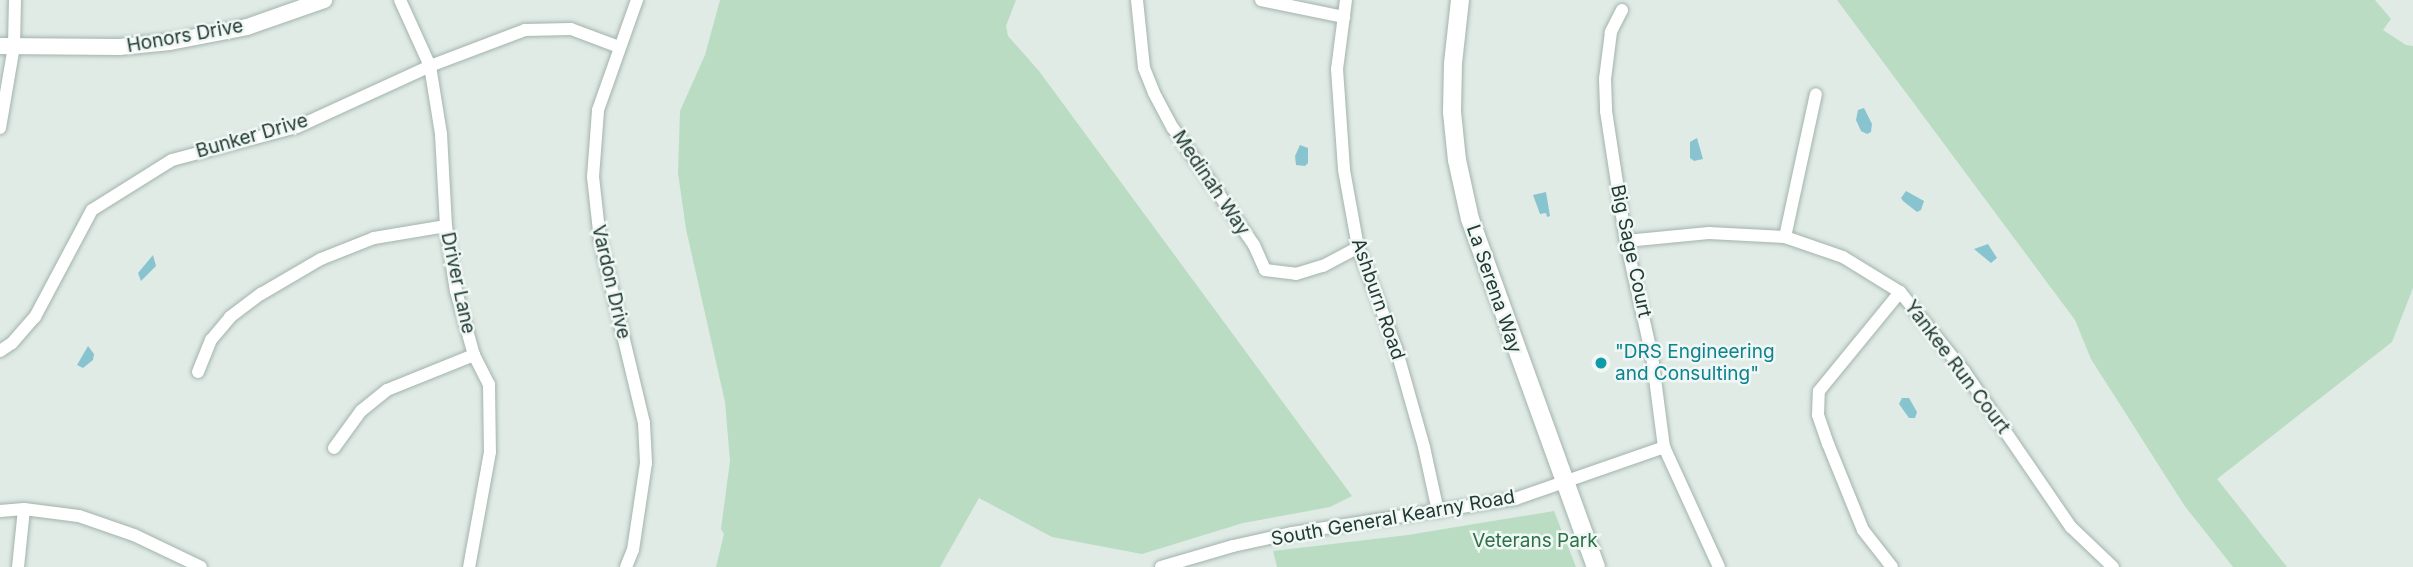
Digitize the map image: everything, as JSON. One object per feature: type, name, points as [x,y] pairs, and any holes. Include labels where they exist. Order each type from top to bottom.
[{"type":"main road","name":"La Serena Way","points":[[1460,0],[1455,28],[1452,112],[1457,160],[1469,219],[1596,567]]},
{"type":"street","points":[[0,128],[7,46],[15,0]]},
{"type":"street","name":"Honors Drive","points":[[7,46],[119,47],[170,42],[247,27],[324,0]]},
{"type":"street","name":"Driver Lane","points":[[400,0],[430,66],[441,134],[446,226],[456,290],[474,355],[489,384],[490,452],[468,567]]},
{"type":"street","name":"Vardon Drive","points":[[626,567],[634,550],[645,474],[644,423],[600,240],[593,177],[598,110],[638,0]]},
{"type":"street","name":"Medinah Way","points":[[1137,0],[1144,68],[1154,93],[1173,128],[1254,245],[1265,270],[1296,274],[1323,266],[1358,247]]},
{"type":"street","points":[[1261,0],[1344,17]]},
{"type":"street","name":"Ashburn Road","points":[[1346,0],[1337,69],[1344,170],[1358,247],[1396,348],[1424,447],[1438,511]]},
{"type":"street","name":"Big Sage Court","points":[[1622,10],[1611,32],[1605,79],[1606,111],[1626,241],[1651,346],[1664,447],[1719,567]]},
{"type":"street","name":"Bunker Drive","points":[[0,351],[12,343],[35,317],[92,210],[131,183],[172,160],[297,127],[430,66],[525,30],[571,29],[619,47]]},
{"type":"street","points":[[1785,237],[1816,94]]},
{"type":"street","points":[[198,372],[211,340],[230,317],[261,294],[321,259],[374,238],[446,226]]},
{"type":"street","name":"Yankee Run Court","points":[[1626,241],[1709,233],[1785,237],[1843,257],[1900,292],[1958,362],[2071,527],[2113,567]]},
{"type":"street","points":[[1892,567],[1863,530],[1818,415],[1819,391],[1900,292]]},
{"type":"street","points":[[334,448],[361,411],[387,390],[474,355]]},
{"type":"street","name":"South General Kearny Road","points":[[1161,567],[1233,546],[1292,533],[1515,499],[1664,447]]},
{"type":"street","points":[[18,567],[24,509]]},
{"type":"street","points":[[0,511],[24,509],[79,516],[134,535],[201,567]]},
{"type":"green space","points":[[720,0],[1016,0],[1006,26],[1008,36],[1039,71],[1352,496],[1330,507],[1243,523],[1142,554],[1052,537],[979,498],[940,567],[716,567],[724,534],[721,529],[730,461],[725,402],[686,229],[678,173],[680,111],[705,55]]},
{"type":"green space","points":[[1837,0],[2375,0],[2391,19],[2383,30],[2406,45],[2413,46],[2413,288],[2392,342],[2217,479],[2287,567],[2233,567],[2184,505],[2091,359],[2075,320]]},
{"type":"green space","name":"Veterans Park","points":[[1554,511],[1576,567],[1277,567],[1273,551],[1408,535]]},
{"type":"water","points":[[1864,108],[1872,124],[1871,132],[1867,134],[1861,131],[1856,120],[1858,110]]},
{"type":"water","points":[[1697,138],[1703,159],[1694,161],[1690,158],[1690,142]]},
{"type":"water","points":[[1300,145],[1308,148],[1308,163],[1305,166],[1296,165],[1295,156]]},
{"type":"water","points":[[1906,191],[1924,201],[1921,210],[1917,212],[1903,201],[1901,198]]},
{"type":"water","points":[[1546,192],[1550,216],[1547,217],[1546,213],[1540,214],[1533,195]]},
{"type":"water","points":[[1988,244],[1997,258],[1991,263],[1974,249]]},
{"type":"water","points":[[153,255],[156,266],[141,281],[138,273]]},
{"type":"water","points":[[88,346],[94,354],[93,360],[83,368],[77,365]]},
{"type":"water","points":[[1902,398],[1909,398],[1917,412],[1915,418],[1909,418],[1899,404]]},
{"type":"place","name":"\"DRS Engineering and Consulting\"","points":[[1601,363]]}]
